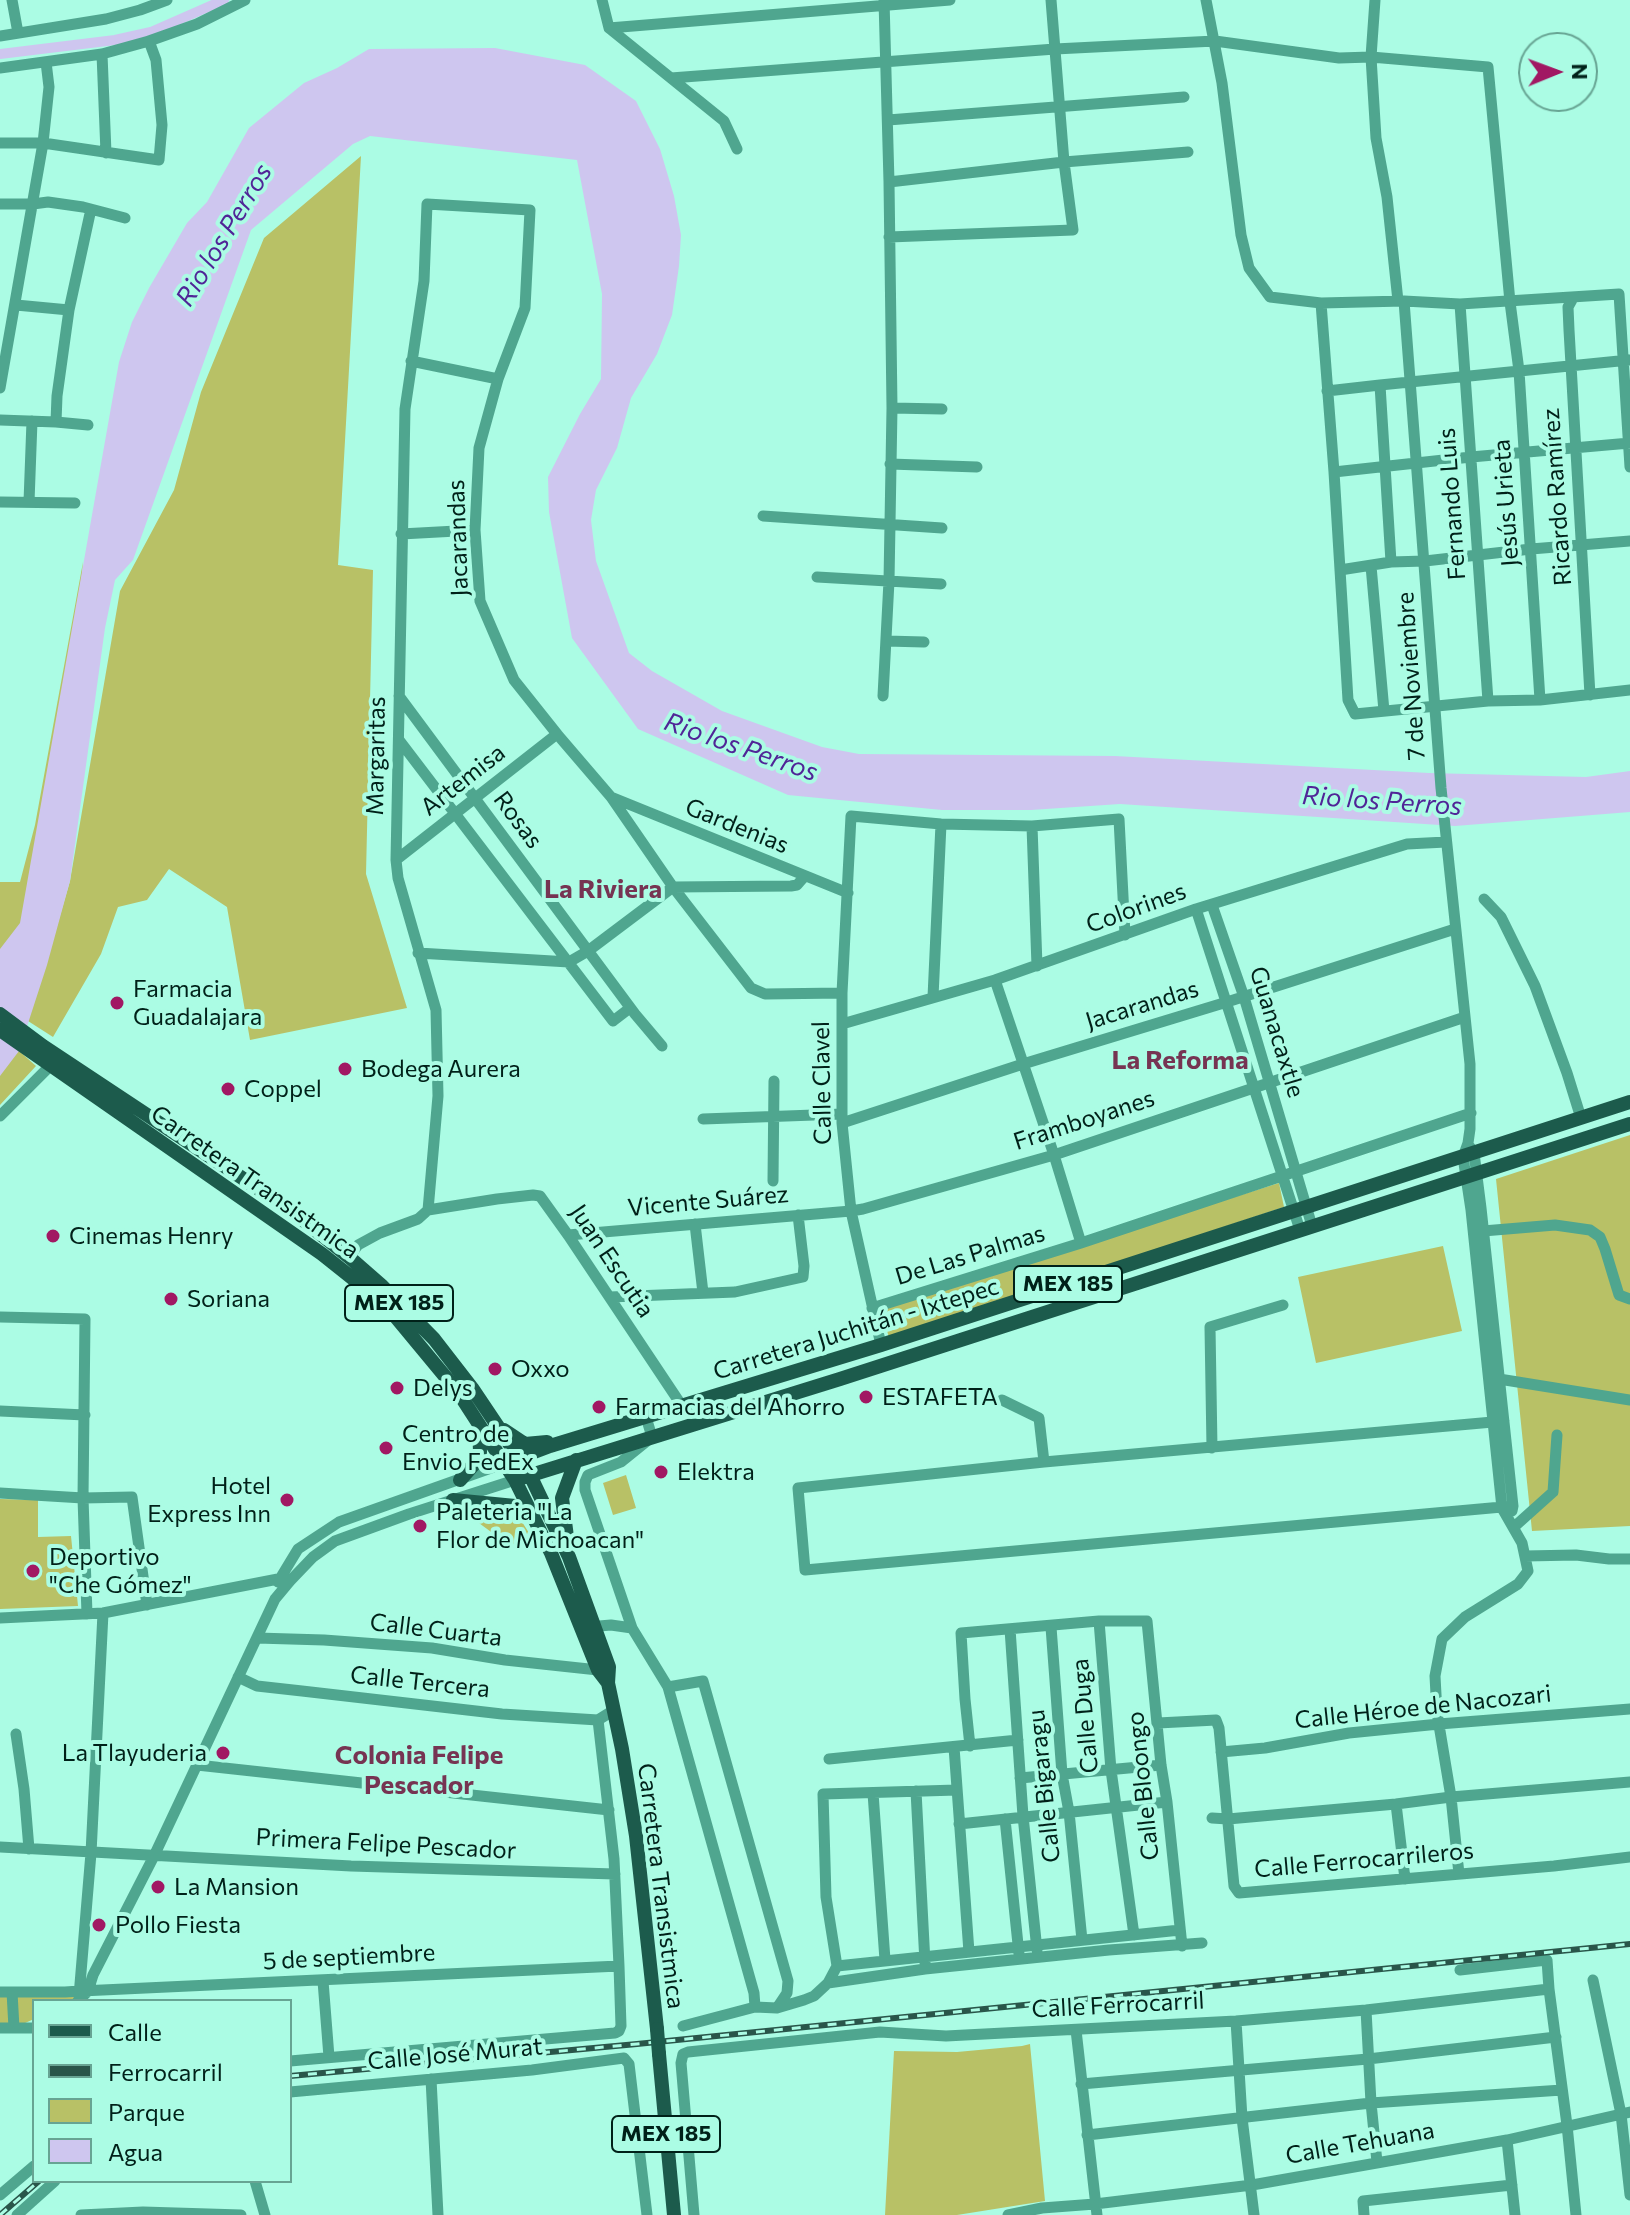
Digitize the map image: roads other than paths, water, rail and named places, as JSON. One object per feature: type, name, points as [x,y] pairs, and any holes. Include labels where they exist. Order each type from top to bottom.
[{"type":"main road","name":"MEX 185","points":[[0,1014],[40,1050]]},
{"type":"main road","name":"MEX 185","points":[[0,1030],[40,1050]]},
{"type":"main road","name":"Carretera Transistmica","points":[[40,1050],[51,1065],[310,1245],[376,1297],[406,1328],[458,1392],[479,1424],[512,1460]]},
{"type":"main road","name":"Carretera Transistmica","points":[[40,1050],[292,1211],[381,1285],[434,1339],[497,1425],[512,1460],[569,1557],[587,1627]]},
{"type":"main road","name":"Carretera Juchitán - Ixtepec","points":[[512,1460],[881,1345],[1468,1151],[1630,1102]]},
{"type":"main road","name":"Carretera Juchitán - Ixtepec","points":[[522,1477],[840,1379],[1630,1124]]},
{"type":"main road","points":[[460,1480],[480,1452],[479,1424]]},
{"type":"main road","points":[[497,1425],[525,1444],[567,1441]]},
{"type":"main road","points":[[569,1557],[562,1498],[576,1460]]},
{"type":"main road","name":"Carretera Transistmica","points":[[522,1477],[535,1520],[587,1627],[608,1683],[614,1710],[636,1836],[674,2215]]},
{"type":"main road","points":[[453,1500],[515,1506],[535,1520]]},
{"type":"street","points":[[12,0],[18,33]]},
{"type":"street","points":[[0,36],[106,19],[167,0]]},
{"type":"street","points":[[0,68],[102,54],[149,41],[197,24],[245,0]]},
{"type":"street","points":[[602,0],[609,28],[724,121],[737,149]]},
{"type":"street","points":[[609,28],[884,3],[950,0]]},
{"type":"street","points":[[889,237],[1073,230],[1064,162],[1051,0]]},
{"type":"street","points":[[1206,0],[1222,83],[1241,235],[1249,268],[1270,297],[1321,303],[1401,301],[1460,304],[1619,294],[1627,360],[1630,467]]},
{"type":"street","name":"7 de Noviembre","points":[[1375,0],[1371,57],[1376,138],[1387,197],[1411,382],[1441,788],[1470,1064],[1468,1151],[1476,1209]]},
{"type":"street","points":[[883,696],[889,581],[892,408],[884,3]]},
{"type":"street","points":[[0,143],[43,143],[159,160],[162,125],[156,60],[149,41]]},
{"type":"street","points":[[671,78],[1055,49],[1215,41],[1339,58],[1371,57]]},
{"type":"street","points":[[102,54],[106,153]]},
{"type":"street","name":"Jesús Urieta","points":[[1371,57],[1488,67],[1519,371],[1540,700]]},
{"type":"street","points":[[0,388],[43,143],[49,87],[46,62]]},
{"type":"street","points":[[888,120],[1184,97]]},
{"type":"street","points":[[889,182],[1064,162],[1188,152]]},
{"type":"street","points":[[0,204],[48,202],[125,218]]},
{"type":"street","name":"Margaritas","points":[[427,204],[421,311],[405,409],[396,860],[398,878],[436,1010],[438,1096],[428,1204]]},
{"type":"street","name":"Jacarandas","points":[[427,204],[530,210],[525,308],[498,379],[479,448],[475,530],[480,601],[514,680],[611,797],[673,887],[751,988],[765,994],[842,993]]},
{"type":"street","points":[[56,422],[69,310],[91,209]]},
{"type":"street","name":"Ricardo Ramírez","points":[[1573,298],[1568,307],[1590,695]]},
{"type":"street","points":[[1321,303],[1348,700],[1355,714],[1630,690]]},
{"type":"street","name":"Fernando Luis","points":[[1460,304],[1488,701]]},
{"type":"street","points":[[16,305],[69,310]]},
{"type":"street","points":[[1327,391],[1627,360]]},
{"type":"street","points":[[411,361],[498,379]]},
{"type":"street","points":[[1380,385],[1391,562]]},
{"type":"street","points":[[892,408],[942,409]]},
{"type":"street","points":[[0,420],[88,425]]},
{"type":"street","points":[[29,502],[32,421]]},
{"type":"street","points":[[1334,472],[1629,444]]},
{"type":"street","points":[[890,464],[977,467]]},
{"type":"street","points":[[0,502],[75,503]]},
{"type":"street","points":[[763,516],[942,528]]},
{"type":"street","points":[[401,534],[475,530]]},
{"type":"street","points":[[1340,570],[1391,562],[1630,541]]},
{"type":"street","points":[[1371,566],[1384,711]]},
{"type":"street","points":[[817,577],[941,584]]},
{"type":"street","points":[[886,641],[924,642]]},
{"type":"street","name":"Rosas","points":[[399,696],[630,1008],[662,1046]]},
{"type":"street","name":"Artemisa","points":[[396,860],[557,734]]},
{"type":"street","name":"Rosas","points":[[398,740],[613,1021],[630,1008]]},
{"type":"street","name":"Gardenias","points":[[611,797],[848,893]]},
{"type":"street","name":"Calle Clavel","points":[[881,1345],[851,1211],[842,1119],[842,993],[851,816],[941,824]]},
{"type":"street","points":[[933,997],[941,824],[1032,826],[1119,819],[1125,935]]},
{"type":"street","points":[[1032,826],[1037,966]]},
{"type":"street","name":"Colorines","points":[[842,1024],[995,980],[1196,909],[1407,844],[1446,845]]},
{"type":"street","points":[[418,953],[569,962],[673,887],[791,886],[797,885],[804,877]]},
{"type":"street","points":[[1484,899],[1501,917],[1535,986],[1581,1118]]},
{"type":"street","name":"Guanacaxtle","points":[[1212,905],[1244,997],[1296,1172],[1299,1209]]},
{"type":"street","name":"Guanacaxtle","points":[[1196,909],[1252,1087],[1283,1177],[1299,1209]]},
{"type":"street","name":"Jacarandas","points":[[703,1119],[842,1119],[1244,997],[1455,929]]},
{"type":"street","points":[[995,980],[1081,1243]]},
{"type":"street","name":"Framboyanes","points":[[851,1211],[1054,1155],[1465,1017]]},
{"type":"street","points":[[0,1116],[51,1065]]},
{"type":"street","points":[[773,1181],[774,1081]]},
{"type":"street","name":"De Las Palmas","points":[[872,1308],[1081,1243],[1471,1113]]},
{"type":"street","name":"Juan Escutia","points":[[428,1204],[535,1195],[542,1197],[682,1406]]},
{"type":"street","points":[[349,1257],[358,1245],[418,1219],[428,1204]]},
{"type":"street","points":[[1299,1209],[1306,1228]]},
{"type":"street","points":[[1476,1209],[1483,1231],[1494,1380]]},
{"type":"street","points":[[1459,1874],[1435,1676],[1442,1639],[1465,1617],[1518,1584],[1528,1571],[1522,1543],[1507,1507],[1476,1209]]},
{"type":"street","name":"Vicente Suárez","points":[[568,1235],[851,1211]]},
{"type":"street","points":[[610,1297],[735,1292],[803,1277],[798,1215]]},
{"type":"street","points":[[695,1224],[703,1293]]},
{"type":"street","points":[[1483,1231],[1555,1225],[1579,1226],[1590,1230],[1600,1237],[1619,1295],[1630,1299]]},
{"type":"street","points":[[1212,1448],[1210,1327],[1283,1305]]},
{"type":"street","points":[[0,1317],[85,1319],[83,1498],[87,1614]]},
{"type":"street","points":[[1494,1380],[1630,1400]]},
{"type":"street","points":[[1002,1400],[1039,1418],[1044,1462]]},
{"type":"street","points":[[0,1411],[85,1415]]},
{"type":"street","points":[[646,1417],[652,1437],[621,1462],[588,1475],[585,1490],[632,1628],[668,1687],[754,1993],[755,2007]]},
{"type":"street","points":[[1498,1421],[1044,1462],[798,1488],[805,1570],[1507,1507]]},
{"type":"street","points":[[1512,1523],[1553,1492],[1557,1435]]},
{"type":"street","points":[[80,1997],[154,1856],[298,1549],[339,1522],[512,1460]]},
{"type":"street","points":[[0,1618],[103,1613],[284,1580],[335,1541],[522,1477]]},
{"type":"street","points":[[0,1493],[83,1498],[132,1497],[147,1605]]},
{"type":"street","points":[[1525,1556],[1576,1555],[1630,1559]]},
{"type":"street","points":[[80,1997],[103,1613]]},
{"type":"street","points":[[970,1746],[961,1633],[1099,1621]]},
{"type":"street","name":"Calle Bloongo","points":[[1099,1621],[1147,1621],[1182,1946]]},
{"type":"street","name":"Calle Duga","points":[[1099,1621],[1111,1770],[1134,1935]]},
{"type":"street","points":[[587,1627],[632,1628]]},
{"type":"street","name":"Calle Bigaragu","points":[[1051,1627],[1062,1774],[1069,1812],[1082,1940]]},
{"type":"street","points":[[1010,1629],[1023,1816],[1038,1959]]},
{"type":"street","name":"Calle Cuarta","points":[[257,1638],[432,1648],[505,1660],[603,1669]]},
{"type":"street","name":"Calle Tercera","points":[[238,1677],[257,1686],[502,1714],[598,1720]]},
{"type":"street","points":[[668,1687],[703,1681],[788,1981],[787,1993],[777,2008]]},
{"type":"street","name":"Calle Héroe de Nacozari","points":[[1221,1752],[1265,1748],[1349,1733],[1630,1709]]},
{"type":"street","points":[[292,2061],[615,2033],[621,2026],[615,1874],[598,1720],[614,1710]]},
{"type":"street","name":"Calle Ferrocarrileros","points":[[1158,1723],[1216,1720],[1234,1886],[1239,1893],[1630,1857]]},
{"type":"street","points":[[16,1734],[29,1849]]},
{"type":"street","points":[[829,1759],[1018,1740]]},
{"type":"street","points":[[954,1747],[969,1952]]},
{"type":"street","points":[[197,1765],[609,1810]]},
{"type":"street","points":[[1020,1778],[1161,1765]]},
{"type":"street","points":[[1212,1818],[1630,1782]]},
{"type":"street","points":[[683,2026],[755,2007],[777,2008],[814,1996],[828,1983],[837,1966],[826,1897],[823,1794],[957,1790]]},
{"type":"street","points":[[916,1791],[925,1969]]},
{"type":"street","points":[[873,1793],[885,1960]]},
{"type":"street","points":[[959,1824],[1167,1802]]},
{"type":"street","points":[[1396,1804],[1405,1879]]},
{"type":"street","points":[[1005,1819],[1020,1961]]},
{"type":"street","name":"Primera Felipe Pescador","points":[[0,1847],[351,1866],[615,1874]]},
{"type":"street","points":[[837,1966],[1180,1930]]},
{"type":"street","points":[[828,1983],[925,1969],[1202,1943]]},
{"type":"street","points":[[1460,1970],[1547,1960],[1576,2215]]},
{"type":"street","name":"5 de septiembre","points":[[6,1992],[80,1997],[619,1966]]},
{"type":"street","points":[[1593,1980],[1626,2113],[1630,2195]]},
{"type":"street","points":[[323,1981],[329,2057]]},
{"type":"street","name":"Calle Ferrocarril","points":[[694,2215],[681,2063],[683,2054],[688,2052],[880,2032],[946,2036],[1236,2021],[1549,1989]]},
{"type":"street","points":[[6,1992],[14,2028]]},
{"type":"street","points":[[1366,2010],[1377,2162]]},
{"type":"street","points":[[14,2028],[32,2021]]},
{"type":"street","points":[[1236,2021],[1242,2118],[1254,2215]]},
{"type":"street","points":[[0,2028],[32,2028]]},
{"type":"street","points":[[1076,2030],[1096,2210]]},
{"type":"street","points":[[1081,2084],[1368,2059],[1556,2037]]},
{"type":"street","name":"Calle José Murat","points":[[292,2092],[532,2070],[624,2058],[629,2064],[647,2215]]},
{"type":"street","points":[[431,2079],[438,2215]]},
{"type":"street","points":[[1087,2135],[1371,2103],[1562,2090]]},
{"type":"street","name":"Calle Tehuana","points":[[1008,2215],[1042,2208],[1096,2210],[1252,2185],[1507,2140],[1626,2113]]},
{"type":"street","points":[[1507,2140],[1515,2215]]},
{"type":"street","points":[[0,2195],[32,2168]]},
{"type":"street","points":[[17,2215],[53,2183]]},
{"type":"street","points":[[256,2183],[265,2215]]},
{"type":"street","points":[[1364,2215],[1363,2201],[1512,2185]]},
{"type":"street","points":[[81,2215],[143,2212],[241,2215]]},
{"type":"water","name":"Rio los Perros","points":[[495,48],[585,65],[636,101],[660,149],[674,196],[681,235],[672,315],[657,354],[631,398],[617,448],[596,490],[591,520],[596,561],[629,653],[652,671],[722,711],[822,747],[859,754],[1115,756],[1429,773],[1586,777],[1630,771],[1630,812],[1455,826],[1120,804],[1031,810],[942,810],[788,795],[638,729],[572,638],[549,512],[548,477],[601,379],[602,294],[577,160],[370,136],[353,144],[251,230],[133,560],[115,580],[105,628],[70,881],[19,1051],[0,1076],[0,949],[20,923],[119,362],[132,322],[187,223],[207,202],[249,128],[304,83],[369,49]]},
{"type":"waterway","points":[[0,54],[115,40],[151,32],[224,0]]},
{"type":"railway","points":[[292,2076],[1630,1944]]},
{"type":"railway","points":[[0,2215],[37,2183]]},
{"type":"place","name":"Farmacia Guadalajara","points":[[117,1003]]},
{"type":"place","name":"Bodega Aurera","points":[[345,1069]]},
{"type":"place","name":"Coppel","points":[[228,1089]]},
{"type":"place","name":"Cinemas Henry","points":[[53,1236]]},
{"type":"place","name":"Soriana","points":[[171,1299]]},
{"type":"place","name":"Oxxo","points":[[495,1369]]},
{"type":"place","name":"Delys","points":[[397,1388]]},
{"type":"place","name":"ESTAFETA","points":[[866,1397]]},
{"type":"place","name":"Farmacias del Ahorro","points":[[599,1407]]},
{"type":"place","name":"Centro de Envio FedEx","points":[[386,1448]]},
{"type":"place","name":"Elektra","points":[[661,1472]]},
{"type":"place","name":"Hotel Express Inn","points":[[287,1500]]},
{"type":"place","name":"Paleteria \"La Flor de Michoacan\"","points":[[420,1526]]},
{"type":"place","name":"Deportivo \"Che Gómez\"","points":[[33,1571]]},
{"type":"place","name":"La Tlayuderia","points":[[223,1753]]},
{"type":"place","name":"La Mansion","points":[[158,1887]]},
{"type":"place","name":"Pollo Fiesta","points":[[99,1925]]},
{"type":"district","name":"La Riviera","points":[[603,889]]},
{"type":"district","name":"La Reforma","points":[[1180,1060]]},
{"type":"district","name":"Colonia Felipe Pescador","points":[[419,1770]]}]
